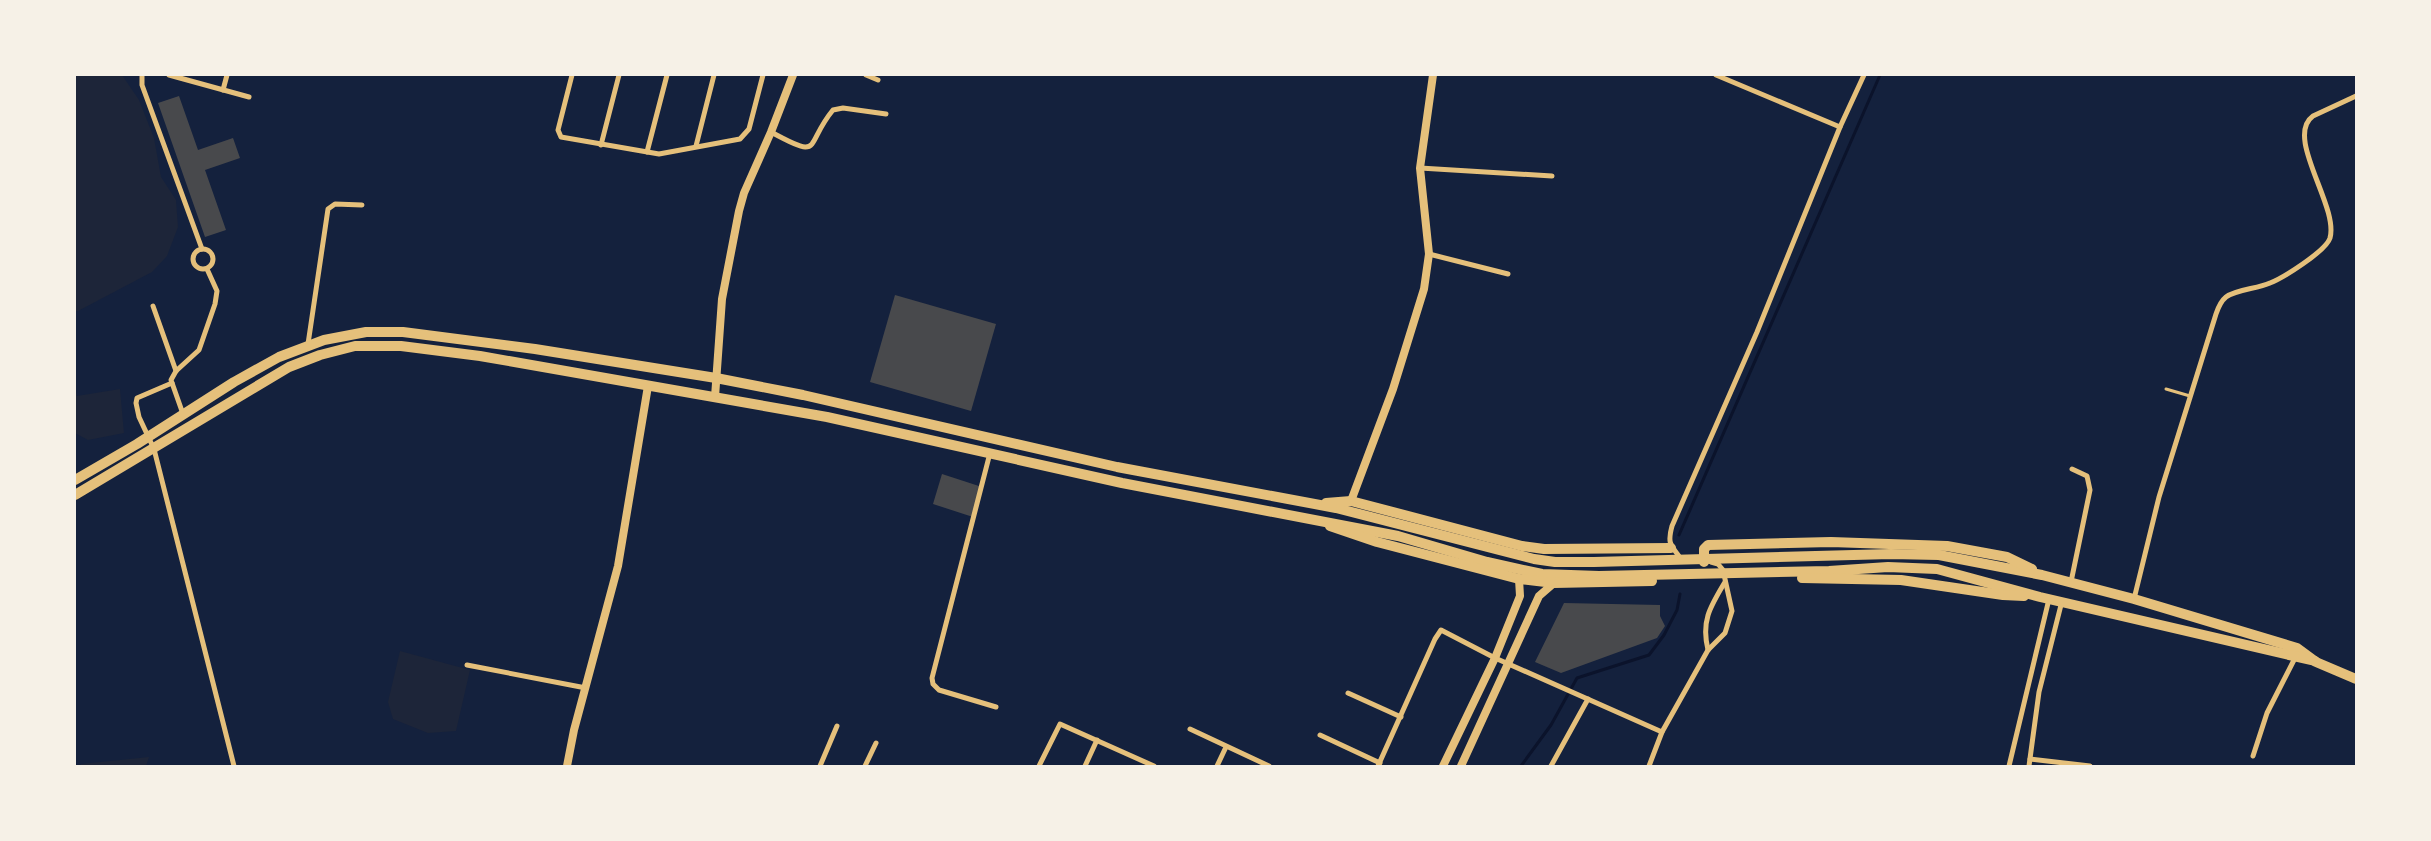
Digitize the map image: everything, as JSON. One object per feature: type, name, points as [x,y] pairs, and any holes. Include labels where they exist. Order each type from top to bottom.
[{"type":"highway","points":[[75,480],[174,421],[234,382],[279,357],[308,344],[366,332],[403,332],[716,378],[821,399],[1117,467],[1318,504],[1534,559],[1555,562],[1760,559],[1898,554],[1939,555],[2042,575],[2134,599],[2297,648],[2316,662],[2356,680]]},
{"type":"highway","points":[[75,495],[180,434],[289,367],[320,355],[355,346],[401,346],[480,356],[827,417],[1122,484],[1398,536],[1517,569],[1568,576],[1828,571],[1888,567],[1937,569],[2044,597],[2316,662]]},
{"type":"highway","points":[[1318,504],[1351,501],[1522,546],[1544,549],[1671,548]]},
{"type":"highway","points":[[1315,519],[1344,532],[1519,579],[1554,583],[1725,580],[1901,580],[2003,595],[2044,597]]},
{"type":"highway","points":[[1704,562],[1705,547],[1712,544],[1831,542],[1908,544],[1947,546],[2007,557],[2042,575]]},
{"type":"highway","points":[[1665,581],[1681,573],[1683,562]]},
{"type":"street","points":[[142,75],[142,85],[202,249]]},
{"type":"street","points":[[169,75],[249,97]]},
{"type":"street","points":[[223,90],[227,75]]},
{"type":"street","points":[[572,75],[558,132],[564,138],[659,154],[740,139],[747,133],[763,75]]},
{"type":"street","points":[[601,145],[619,75]]},
{"type":"street","points":[[647,152],[667,75]]},
{"type":"street","points":[[696,146],[714,75]]},
{"type":"street","points":[[715,397],[718,329],[730,250],[744,193],[771,132],[792,75]]},
{"type":"street","points":[[866,75],[878,80]]},
{"type":"street","points":[[1351,501],[1372,451],[1415,322],[1424,289],[1429,254],[1420,168],[1433,75]]},
{"type":"street","points":[[1716,75],[1840,127]]},
{"type":"street","points":[[1649,766],[1662,732],[1708,650],[1725,633],[1732,611],[1723,570],[1718,564],[1683,562],[1671,548],[1670,536],[1672,526],[1757,332],[1840,127],[1864,75]]},
{"type":"street","points":[[2134,599],[2159,498],[2216,314],[2224,299],[2232,294],[2277,280],[2326,246],[2330,235],[2330,218],[2306,146],[2303,131],[2308,119],[2356,96]]},
{"type":"street","points":[[771,132],[799,148],[807,148],[813,144],[833,110],[843,108],[886,114]]},
{"type":"street","points":[[1420,168],[1552,176]]},
{"type":"street","points":[[308,344],[328,209],[335,204],[362,205]]},
{"type":"street","points":[[202,249],[208,250],[212,255],[212,264],[207,269],[200,269],[193,263],[194,254],[202,249]]},
{"type":"street","points":[[1429,254],[1508,274]]},
{"type":"street","points":[[183,414],[172,383],[176,371],[199,350],[215,304],[217,291],[207,269]]},
{"type":"street","points":[[154,306],[176,371]]},
{"type":"street","points":[[401,346],[403,332]]},
{"type":"street","points":[[172,383],[137,398],[136,403],[139,416],[151,435],[156,448],[234,766]]},
{"type":"street","points":[[567,766],[574,730],[618,566],[648,386]]},
{"type":"street","points":[[990,454],[932,678],[933,684],[939,690],[996,707]]},
{"type":"street","points":[[2071,582],[2090,490],[2087,476],[2072,469]]},
{"type":"street","points":[[1443,766],[1495,658],[1520,596],[1519,579]]},
{"type":"street","points":[[1708,650],[1704,633],[1711,606],[1725,580]]},
{"type":"street","points":[[1461,766],[1539,596],[1554,583]]},
{"type":"street","points":[[2009,766],[2044,597]]},
{"type":"street","points":[[2029,766],[2039,692],[2062,601]]},
{"type":"street","points":[[1320,735],[1379,764],[1442,630],[1495,658],[1662,732]]},
{"type":"street","points":[[2253,756],[2267,714],[2295,658]]},
{"type":"street","points":[[467,665],[586,688]]},
{"type":"street","points":[[1348,693],[1401,717]]},
{"type":"street","points":[[1551,766],[1588,699]]},
{"type":"street","points":[[1039,766],[1059,724],[1154,766]]},
{"type":"street","points":[[820,766],[837,726]]},
{"type":"street","points":[[1190,729],[1269,766]]},
{"type":"street","points":[[1085,766],[1097,740]]},
{"type":"street","points":[[865,766],[876,743]]},
{"type":"street","points":[[1217,766],[1226,746]]},
{"type":"street","points":[[2030,759],[2090,766]]},
{"type":"lane","points":[[2166,389],[2190,396]]},
{"type":"shaded area","points":[[75,75],[122,75],[139,100],[154,138],[161,177],[176,200],[178,227],[167,256],[152,272],[78,311],[75,311]]},
{"type":"shaded area","points":[[75,389],[77,396],[120,389],[124,433],[88,440],[75,433]]},
{"type":"shaded area","points":[[400,651],[470,670],[456,731],[428,733],[393,719],[388,702]]},
{"type":"shaded area","points":[[149,757],[146,766],[81,766],[81,764]]},
{"type":"building","points":[[179,96],[198,150],[233,138],[240,158],[205,170],[226,230],[205,237],[158,103]]},
{"type":"building","points":[[895,295],[996,324],[971,411],[870,382]]},
{"type":"building","points":[[942,474],[982,487],[973,517],[933,504]]},
{"type":"building","points":[[1564,603],[1660,605],[1660,616],[1665,626],[1657,638],[1561,673],[1535,662]]},
{"type":"waterway","points":[[1679,535],[1880,75]]},
{"type":"waterway","points":[[1521,766],[1551,725],[1577,678],[1649,655],[1664,635],[1677,610],[1680,594]]}]
